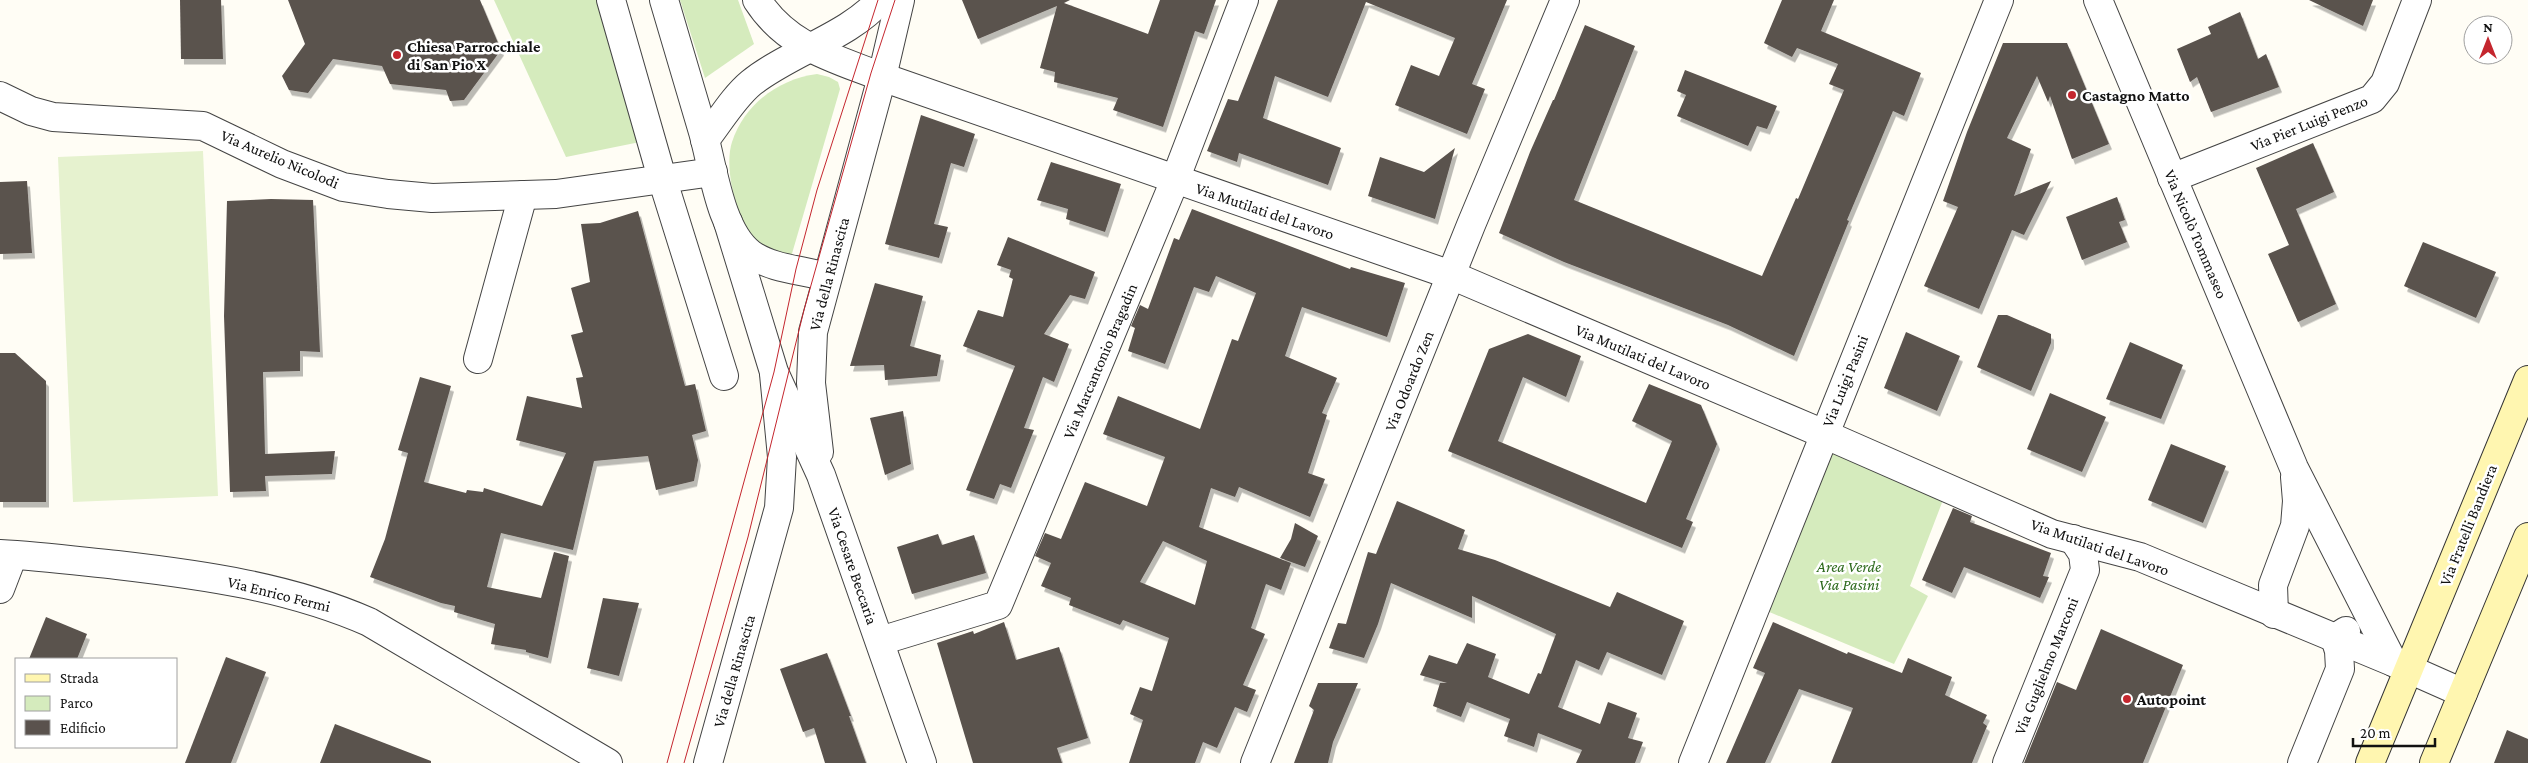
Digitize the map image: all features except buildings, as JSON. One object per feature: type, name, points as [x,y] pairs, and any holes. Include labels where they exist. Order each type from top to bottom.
[{"type":"main road","name":"Via Fratelli Bandiera","points":[[2370,763],[2401,666],[2528,380]]},
{"type":"main road","points":[[2434,763],[2528,536]]},
{"type":"street","points":[[611,0],[662,178],[724,376]]},
{"type":"street","points":[[664,0],[705,140],[712,172],[774,372]]},
{"type":"street","points":[[757,0],[775,22],[807,48]]},
{"type":"street","points":[[705,140],[750,84],[807,48],[860,18],[880,0]]},
{"type":"street","name":"Via della Rinascita","points":[[821,475],[810,358],[813,332],[882,77],[900,0]]},
{"type":"street","name":"Via Marcantonio Bragadin","points":[[880,641],[998,605],[1175,180],[1244,0]]},
{"type":"street","name":"Via Odoardo Zen","points":[[1255,763],[1565,0]]},
{"type":"street","name":"Via Luigi Pasini","points":[[1693,763],[1999,0]]},
{"type":"street","name":"Via Nicolò Tommaseo","points":[[2098,0],[2294,468],[2369,618],[2401,666]]},
{"type":"street","name":"Via Pier Luigi Penzo","points":[[2172,178],[2372,99],[2385,83],[2417,0]]},
{"type":"street","name":"Via Mutilati del Lavoro","points":[[807,48],[882,77],[1452,275],[2052,534],[2140,557],[2401,666]]},
{"type":"street","name":"Via Aurelio Nicolodi","points":[[0,96],[31,111],[53,117],[202,126],[282,164],[342,187],[432,198],[556,194],[712,172]]},
{"type":"street","points":[[478,359],[523,195]]},
{"type":"street","points":[[728,222],[738,241],[759,258],[776,265],[827,277]]},
{"type":"street","name":"Via della Rinascita","points":[[708,763],[779,508],[782,457],[774,372]]},
{"type":"street","name":"Via Cesare Beccaria","points":[[774,372],[821,475],[922,763]]},
{"type":"street","name":"Via Nicolò Tommaseo","points":[[2274,614],[2273,585],[2296,526],[2297,501],[2294,468]]},
{"type":"street","points":[[2296,526],[2324,526]]},
{"type":"street","points":[[2073,539],[2084,554],[2085,570],[2126,553]]},
{"type":"street","points":[[0,589],[6,554]]},
{"type":"street","name":"Via Enrico Fermi","points":[[6,554],[190,573],[286,592],[340,609],[368,622],[608,763]]},
{"type":"street","name":"Via Guglielmo Marconi","points":[[2007,763],[2085,570]]},
{"type":"street","points":[[2302,763],[2340,669],[2340,651],[2335,638],[2369,618]]},
{"type":"street","points":[[2401,666],[2463,693]]},
{"type":"green space","points":[[494,0],[605,0],[640,142],[566,157]]},
{"type":"green space","points":[[680,0],[738,0],[754,44],[705,78]]},
{"type":"green space","points":[[817,74],[838,82],[840,89],[791,257],[774,256],[761,247],[751,236],[737,205],[730,171],[732,142],[745,116],[764,96],[789,82]]},
{"type":"green space","points":[[203,151],[218,496],[73,502],[58,157]]},
{"type":"green space","name":"Area Verde Via Pasini","points":[[1832,452],[1943,500],[1910,586],[1928,596],[1894,664],[1767,611]]},
{"type":"tram line","points":[[667,763],[774,372],[796,269],[817,190],[878,0]]},
{"type":"tram line","points":[[684,763],[748,537],[804,310],[871,73],[895,0]]},
{"type":"place","name":"Chiesa Parrocchiale di San Pio X","points":[[397,55]]},
{"type":"place","name":"Castagno Matto","points":[[2072,95]]},
{"type":"place","name":"Autopoint","points":[[2127,699]]}]
